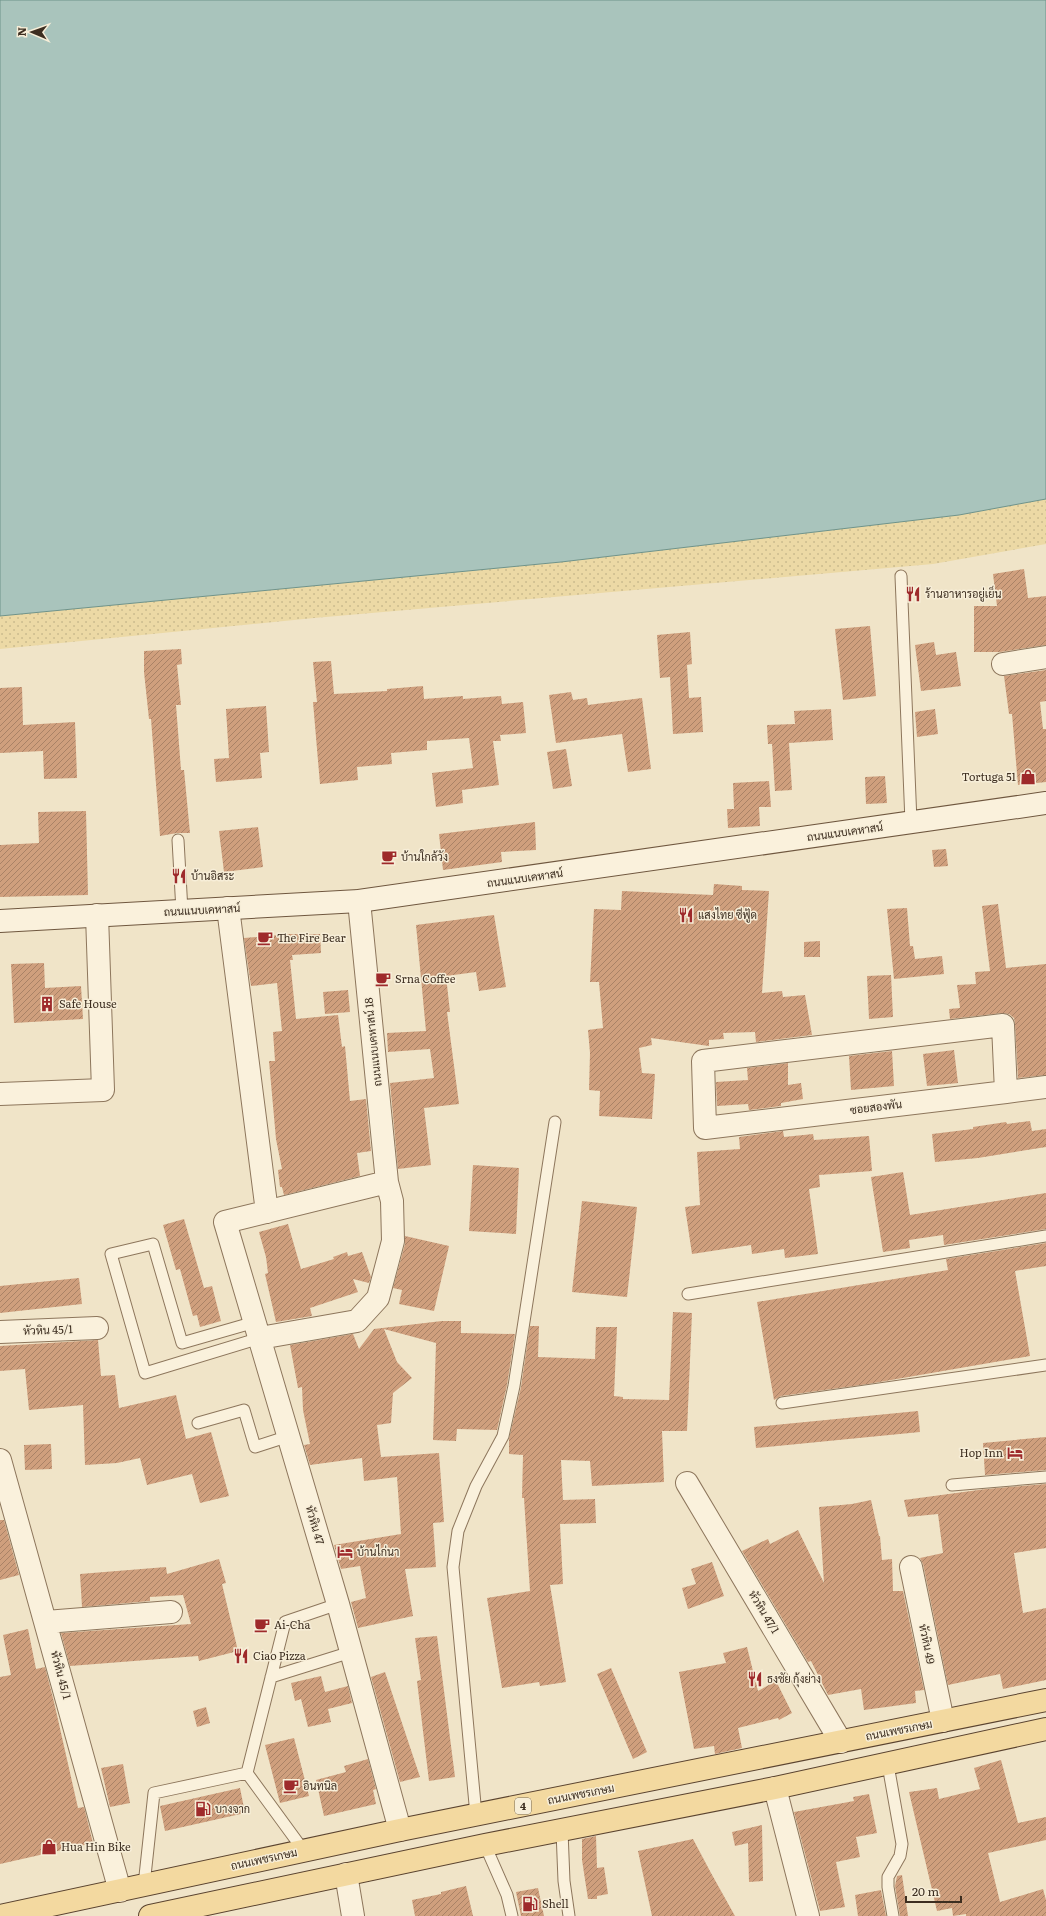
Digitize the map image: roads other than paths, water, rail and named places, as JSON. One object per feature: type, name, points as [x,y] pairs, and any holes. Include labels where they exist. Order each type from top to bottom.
[{"type":"main road","name":"ถนนเพชรเกษม","points":[[0,1916],[400,1830],[476,1816],[1046,1700]]},
{"type":"main road","points":[[150,1916],[485,1845],[775,1788],[1046,1729]]},
{"type":"street","points":[[1003,664],[1046,657]]},
{"type":"street","name":"ถนนแนบเคหาสน์","points":[[0,921],[359,901],[1046,803]]},
{"type":"street","name":"ถนนแนบเคหาสน์ 18","points":[[258,1330],[358,1321],[378,1298],[393,1241],[392,1201],[388,1182],[359,901]]},
{"type":"street","points":[[228,908],[267,1212],[388,1182]]},
{"type":"street","points":[[0,1094],[103,1090],[97,915]]},
{"type":"street","name":"ซอยสองพัน","points":[[1006,1092],[1003,1025],[703,1061],[705,1128],[1006,1092],[1046,1087]]},
{"type":"street","name":"หัวหิน 47","points":[[267,1212],[226,1222],[338,1604],[400,1830]]},
{"type":"street","name":"หัวหิน 45/1","points":[[0,1332],[97,1328]]},
{"type":"street","name":"หัวหิน 45/1","points":[[0,1460],[120,1891]]},
{"type":"street","name":"หัวหิน 47/1","points":[[688,1483],[841,1742]]},
{"type":"street","name":"หัวหิน 49","points":[[911,1567],[943,1721]]},
{"type":"street","points":[[46,1622],[171,1612]]},
{"type":"street","points":[[775,1788],[808,1916]]},
{"type":"street","points":[[346,1874],[353,1916]]},
{"type":"lane","points":[[901,576],[911,822]]},
{"type":"lane","points":[[178,840],[182,911]]},
{"type":"lane","points":[[476,1816],[453,1567],[458,1531],[476,1486],[503,1436],[514,1386],[555,1122]]},
{"type":"lane","points":[[688,1294],[1046,1236]]},
{"type":"lane","points":[[187,1360],[153,1244],[111,1254],[145,1373],[187,1360],[258,1330]]},
{"type":"lane","points":[[182,1343],[258,1330]]},
{"type":"lane","points":[[782,1403],[1046,1365]]},
{"type":"lane","points":[[198,1423],[244,1410],[255,1447],[288,1436]]},
{"type":"lane","points":[[952,1485],[1046,1477]]},
{"type":"lane","points":[[247,1773],[285,1622],[338,1604]]},
{"type":"lane","points":[[271,1677],[351,1652]]},
{"type":"lane","points":[[888,1764],[902,1844],[900,1856],[888,1876],[888,1887],[893,1916]]},
{"type":"lane","points":[[247,1773],[304,1851]]},
{"type":"lane","points":[[144,1885],[154,1793],[247,1773]]},
{"type":"lane","points":[[562,1831],[564,1881],[569,1916]]},
{"type":"lane","points":[[485,1845],[507,1894],[512,1916]]},
{"type":"water","points":[[0,0],[1046,0],[1046,499],[959,515],[561,562],[0,616]]},
{"type":"place","name":"ร้านอาหารอยู่เย็น","points":[[913,594]]},
{"type":"place","name":"Tortuga 51","points":[[1028,777]]},
{"type":"place","name":"บ้านใกล้วัง","points":[[389,857]]},
{"type":"place","name":"บ้านอิสระ","points":[[179,876]]},
{"type":"place","name":"แสงไทย ซีฟู้ด","points":[[686,915]]},
{"type":"place","name":"The Fire Bear","points":[[265,938]]},
{"type":"place","name":"Srna Coffee","points":[[383,979]]},
{"type":"place","name":"Safe House","points":[[47,1004]]},
{"type":"place","name":"Hop Inn","points":[[1015,1453]]},
{"type":"place","name":"บ้านไก่นา","points":[[345,1552]]},
{"type":"place","name":"Ai-Cha","points":[[262,1625]]},
{"type":"place","name":"Ciao Pizza","points":[[241,1656]]},
{"type":"place","name":"ธงชัย กุ้งย่าง","points":[[755,1679]]},
{"type":"place","name":"อินทนิล","points":[[291,1786]]},
{"type":"place","name":"บางจาก","points":[[203,1809]]},
{"type":"place","name":"Hua Hin Bike","points":[[49,1847]]},
{"type":"place","name":"Shell","points":[[530,1904]]}]
